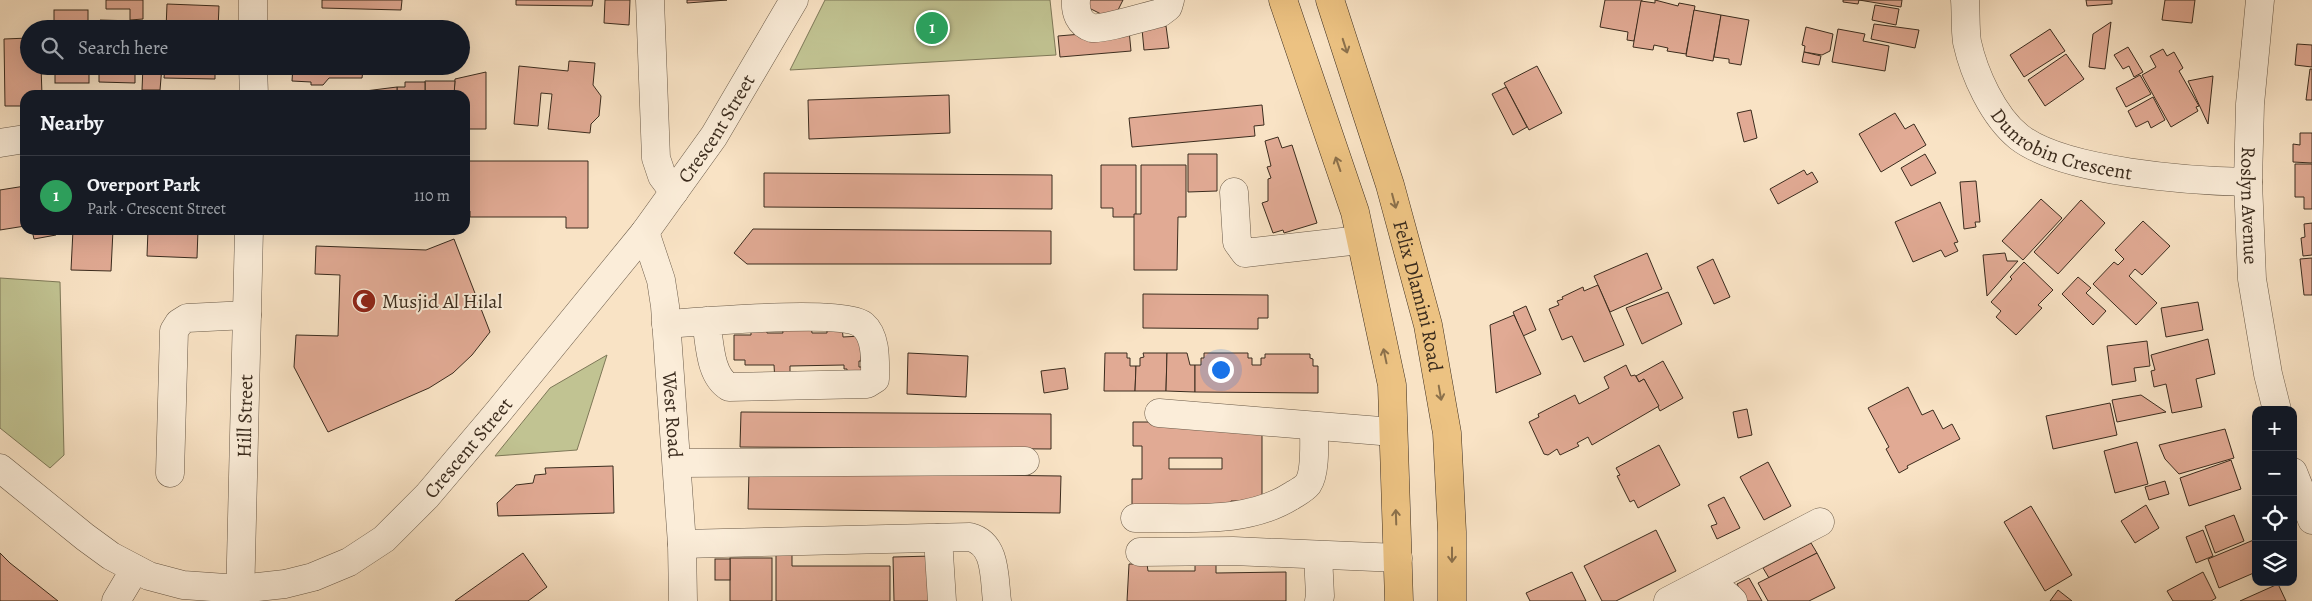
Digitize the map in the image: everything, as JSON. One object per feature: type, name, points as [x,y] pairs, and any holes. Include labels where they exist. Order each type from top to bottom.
[{"type":"main road","points":[[1283,0],[1355,212],[1392,384],[1399,601]]},
{"type":"main road","name":"Felix Dlamini Road","points":[[1330,0],[1390,185],[1428,325],[1447,433],[1452,532],[1452,601]]},
{"type":"street","points":[[253,0],[253,20]]},
{"type":"street","points":[[650,0],[656,158],[662,176],[674,192]]},
{"type":"street","name":"Crescent Street","points":[[0,468],[111,556],[149,576],[183,585],[240,595],[313,577],[349,562],[384,539],[427,496],[645,232],[714,136],[794,0]]},
{"type":"street","points":[[1076,0],[1077,13],[1082,22],[1096,28],[1160,13],[1168,6],[1170,0]]},
{"type":"street","name":"Dunrobin Crescent","points":[[1965,0],[1967,40],[1974,65],[1986,92],[1999,114],[2019,136],[2041,150],[2099,166],[2156,176],[2216,182],[2248,182]]},
{"type":"street","name":"Roslyn Avenue","points":[[2260,0],[2250,104],[2248,182],[2252,279],[2268,374],[2276,406]]},
{"type":"street","points":[[253,75],[254,90]]},
{"type":"street","points":[[0,143],[20,141]]},
{"type":"street","points":[[1234,192],[1237,242],[1245,253],[1360,240]]},
{"type":"street","name":"West Road","points":[[645,232],[661,280],[666,324],[682,544],[683,601]]},
{"type":"street","name":"Hill Street","points":[[240,595],[248,235]]},
{"type":"street","points":[[170,473],[174,331],[179,322],[187,318],[247,315]]},
{"type":"street","points":[[666,324],[706,321],[776,317],[847,319],[858,322],[872,337],[875,379],[872,383],[858,384],[729,387],[723,383],[716,373],[706,321]]},
{"type":"street","points":[[1159,413],[1393,432]]},
{"type":"street","points":[[1135,518],[1220,517],[1270,508],[1290,497],[1308,483],[1312,474],[1314,427]]},
{"type":"street","points":[[677,463],[1025,461]]},
{"type":"street","points":[[2297,482],[2312,520]]},
{"type":"street","points":[[1668,601],[1820,522]]},
{"type":"street","points":[[682,544],[970,537],[979,539],[990,553],[997,601]]},
{"type":"street","points":[[938,538],[942,601]]},
{"type":"street","points":[[1140,552],[1233,551],[1398,558]]},
{"type":"street","points":[[1318,554],[1319,601]]},
{"type":"street","points":[[116,601],[135,569]]},
{"type":"street","points":[[1684,601],[1694,595],[1718,590],[1726,593],[1733,601]]},
{"type":"green space","points":[[825,0],[1050,0],[1056,55],[790,70]]},
{"type":"green space","points":[[0,278],[60,282],[64,455],[50,468],[0,428]]},
{"type":"green space","points":[[607,355],[577,450],[495,456],[550,388]]},
{"type":"building","points":[[106,0],[143,0],[143,19],[130,20],[130,9],[106,9]]},
{"type":"building","points":[[322,0],[402,0],[401,10],[322,8]]},
{"type":"building","points":[[516,0],[593,0],[592,6],[516,5]]},
{"type":"building","points":[[605,0],[630,0],[629,25],[604,23]]},
{"type":"building","points":[[687,0],[727,0],[687,3]]},
{"type":"building","points":[[1089,0],[1123,0],[1113,20],[1085,6]]},
{"type":"building","points":[[1605,0],[1642,0],[1634,41],[1627,40],[1628,32],[1600,27]]},
{"type":"building","points":[[1655,0],[1678,6],[1679,3],[1695,6],[1686,54],[1667,51],[1668,48],[1654,45],[1653,50],[1633,47],[1641,1],[1655,3]]},
{"type":"building","points":[[1843,0],[1859,0],[1858,4],[1843,2]]},
{"type":"building","points":[[1859,0],[1902,0],[1901,7]]},
{"type":"building","points":[[2086,0],[2112,0],[2112,4],[2087,6]]},
{"type":"building","points":[[2165,0],[2195,0],[2192,23],[2162,20]]},
{"type":"building","points":[[167,4],[219,6],[218,20],[166,20]]},
{"type":"building","points":[[1875,5],[1899,9],[1896,25],[1872,20]]},
{"type":"building","points":[[54,10],[88,10],[88,20],[54,20]]},
{"type":"building","points":[[1694,10],[1721,15],[1713,61],[1686,56]]},
{"type":"building","points":[[1721,15],[1749,20],[1741,65],[1729,63],[1729,59],[1714,57]]},
{"type":"building","points":[[2111,22],[2105,69],[2089,67],[2093,34]]},
{"type":"building","points":[[1874,24],[1919,30],[1915,48],[1871,39]]},
{"type":"building","points":[[1166,26],[1169,48],[1144,50],[1142,29]]},
{"type":"building","points":[[1806,27],[1833,34],[1830,51],[1822,55],[1804,52],[1805,46],[1802,45]]},
{"type":"building","points":[[1838,29],[1865,34],[1863,41],[1889,46],[1885,71],[1832,62]]},
{"type":"building","points":[[2050,29],[2065,51],[2024,77],[2010,55]]},
{"type":"building","points":[[1129,30],[1131,51],[1060,57],[1058,36]]},
{"type":"building","points":[[20,38],[20,75],[41,75],[42,90],[20,90],[20,106],[5,106],[4,39]]},
{"type":"building","points":[[2297,44],[2312,45],[2312,67],[2295,65]]},
{"type":"building","points":[[2128,47],[2143,72],[2134,77],[2129,66],[2123,69],[2114,55]]},
{"type":"building","points":[[2163,49],[2167,56],[2174,52],[2183,68],[2179,71],[2199,106],[2196,107],[2198,111],[2171,127],[2142,75],[2156,67],[2150,56]]},
{"type":"building","points":[[1804,52],[1821,56],[1819,65],[1802,62]]},
{"type":"building","points":[[2066,54],[2084,79],[2045,106],[2028,80]]},
{"type":"building","points":[[569,61],[595,63],[593,85],[601,96],[599,116],[591,124],[590,133],[548,129],[552,94],[541,93],[538,126],[514,124],[519,66],[568,71]]},
{"type":"building","points":[[1537,66],[1562,113],[1529,130],[1504,83]]},
{"type":"building","points":[[2310,69],[2312,69],[2312,100],[2306,100]]},
{"type":"building","points":[[486,72],[486,129],[470,129],[470,90],[454,90],[455,79]]},
{"type":"building","points":[[55,75],[89,75],[89,83],[55,83]]},
{"type":"building","points":[[99,75],[135,75],[135,83],[99,82]]},
{"type":"building","points":[[143,75],[161,75],[160,90],[142,90]]},
{"type":"building","points":[[164,75],[215,75],[215,79],[164,78]]},
{"type":"building","points":[[292,75],[362,75],[362,78],[329,78],[323,85],[311,85],[311,82],[292,81]]},
{"type":"building","points":[[2140,75],[2151,94],[2126,107],[2116,88]]},
{"type":"building","points":[[2213,76],[2208,124],[2188,81]]},
{"type":"building","points":[[425,81],[455,81],[454,90],[425,90]]},
{"type":"building","points":[[405,82],[425,82],[425,90],[397,90],[397,87],[405,87]]},
{"type":"building","points":[[397,87],[397,90],[373,90]]},
{"type":"building","points":[[1506,87],[1527,127],[1513,135],[1492,94]]},
{"type":"building","points":[[949,95],[950,133],[809,139],[808,100]]},
{"type":"building","points":[[2153,97],[2165,120],[2151,128],[2148,121],[2136,127],[2128,111]]},
{"type":"building","points":[[1262,105],[1264,125],[1254,126],[1255,136],[1132,147],[1129,118]]},
{"type":"building","points":[[1751,110],[1757,138],[1744,142],[1737,113]]},
{"type":"building","points":[[1895,113],[1905,129],[1914,124],[1926,145],[1881,172],[1859,134]]},
{"type":"building","points":[[2300,133],[2312,133],[2312,163],[2293,162],[2293,144],[2300,145]]},
{"type":"building","points":[[1278,137],[1282,148],[1292,145],[1317,223],[1284,233],[1283,230],[1273,233],[1262,203],[1268,201],[1268,179],[1271,178],[1267,167],[1271,166],[1265,141]]},
{"type":"building","points":[[1188,154],[1217,154],[1217,191],[1188,192]]},
{"type":"building","points":[[1925,154],[1936,173],[1911,186],[1901,168]]},
{"type":"building","points":[[470,161],[588,161],[588,228],[566,228],[566,217],[470,217]]},
{"type":"building","points":[[2295,164],[2312,164],[2312,209],[2304,209],[2304,197],[2295,197]]},
{"type":"building","points":[[1101,165],[1136,165],[1136,217],[1113,217],[1113,208],[1101,208]]},
{"type":"building","points":[[1141,165],[1186,165],[1186,217],[1178,217],[1177,270],[1134,270],[1134,214],[1141,214]]},
{"type":"building","points":[[1804,170],[1807,175],[1812,172],[1818,182],[1778,204],[1770,189]]},
{"type":"building","points":[[764,173],[1052,175],[1052,209],[764,207]]},
{"type":"building","points":[[1976,181],[1980,222],[1975,222],[1976,227],[1964,229],[1960,182]]},
{"type":"building","points":[[20,187],[20,227],[0,230],[0,190]]},
{"type":"building","points":[[2041,199],[2062,218],[2023,260],[2002,241]]},
{"type":"building","points":[[2081,200],[2105,223],[2058,274],[2034,252]]},
{"type":"building","points":[[1940,202],[1958,242],[1954,243],[1958,251],[1945,257],[1941,250],[1913,262],[1895,222]]},
{"type":"building","points":[[2143,221],[2170,246],[2142,275],[2135,269],[2129,276],[2157,303],[2136,325],[2093,284],[2114,262],[2118,265],[2124,259],[2115,250]]},
{"type":"building","points":[[2312,223],[2312,255],[2303,256],[2301,238],[2305,237],[2304,224]]},
{"type":"building","points":[[753,229],[1051,231],[1051,264],[747,264],[734,253]]},
{"type":"building","points":[[33,235],[56,235],[34,239]]},
{"type":"building","points":[[73,235],[113,235],[111,271],[71,270]]},
{"type":"building","points":[[148,235],[198,235],[197,258],[147,256]]},
{"type":"building","points":[[454,239],[490,332],[472,355],[453,373],[429,388],[328,432],[294,367],[296,335],[338,336],[340,275],[315,274],[316,246],[426,250]]},
{"type":"building","points":[[1647,253],[1662,289],[1610,312],[1594,276]]},
{"type":"building","points":[[2005,253],[2007,261],[2018,261],[1987,296],[1983,255]]},
{"type":"building","points":[[2312,258],[2312,295],[2304,295],[2300,259]]},
{"type":"building","points":[[1713,259],[1730,297],[1714,304],[1697,267]]},
{"type":"building","points":[[2024,262],[2053,290],[2038,305],[2042,308],[2016,335],[1996,317],[2001,311],[1991,302],[2012,279],[2010,277]]},
{"type":"building","points":[[2078,277],[2091,288],[2086,293],[2106,311],[2093,325],[2062,294]]},
{"type":"building","points":[[1598,285],[1624,345],[1584,362],[1572,336],[1562,340],[1549,309],[1559,305],[1557,301],[1563,299],[1562,297],[1583,287],[1584,291]]},
{"type":"building","points":[[1668,292],[1682,324],[1642,344],[1626,308]]},
{"type":"building","points":[[1143,294],[1268,295],[1268,318],[1258,318],[1258,329],[1143,328]]},
{"type":"building","points":[[2198,302],[2203,330],[2166,337],[2161,308]]},
{"type":"building","points":[[1526,306],[1536,330],[1523,336],[1513,312]]},
{"type":"building","points":[[1514,315],[1541,374],[1496,393],[1490,325]]},
{"type":"building","points":[[751,326],[766,326],[767,333],[783,333],[782,327],[811,326],[812,333],[827,333],[827,326],[842,326],[843,337],[861,336],[861,361],[859,361],[859,367],[871,367],[847,378],[847,369],[844,369],[844,365],[790,366],[790,382],[775,382],[774,365],[745,365],[745,360],[734,360],[734,335],[751,335]]},
{"type":"building","points":[[2208,339],[2215,374],[2196,379],[2202,407],[2172,413],[2166,384],[2154,387],[2151,371],[2155,370],[2151,355]]},
{"type":"building","points":[[2147,341],[2150,366],[2134,368],[2136,381],[2112,385],[2107,346]]},
{"type":"building","points":[[908,353],[968,356],[966,397],[907,394]]},
{"type":"building","points":[[1105,353],[1127,353],[1127,358],[1130,358],[1130,366],[1136,366],[1135,391],[1104,391]]},
{"type":"building","points":[[1143,353],[1167,353],[1166,391],[1135,391],[1136,366],[1140,366],[1140,358],[1144,357]]},
{"type":"building","points":[[1167,353],[1187,353],[1190,365],[1195,365],[1195,392],[1166,391]]},
{"type":"building","points":[[1204,353],[1248,353],[1248,358],[1252,358],[1252,365],[1261,365],[1261,358],[1265,358],[1265,354],[1310,354],[1310,358],[1313,359],[1313,366],[1318,366],[1318,393],[1195,392],[1195,365],[1201,365],[1201,358],[1204,358]]},
{"type":"building","points":[[1663,361],[1683,398],[1660,411],[1644,379],[1639,382],[1636,376]]},
{"type":"building","points":[[1626,365],[1631,376],[1635,375],[1639,382],[1644,379],[1659,406],[1592,445],[1588,437],[1577,443],[1579,446],[1560,455],[1557,449],[1548,455],[1544,454],[1529,422],[1539,417],[1538,414],[1575,395],[1579,404],[1609,388],[1604,377]]},
{"type":"building","points":[[1065,368],[1068,389],[1044,393],[1041,371]]},
{"type":"building","points":[[1908,387],[1922,415],[1933,410],[1943,429],[1952,424],[1960,439],[1907,466],[1908,468],[1899,473],[1886,449],[1889,447],[1868,408]]},
{"type":"building","points":[[2141,395],[2166,412],[2117,422],[2112,400]]},
{"type":"building","points":[[2110,403],[2117,435],[2053,449],[2046,416]]},
{"type":"building","points":[[1747,409],[1752,435],[1738,438],[1733,412]]},
{"type":"building","points":[[741,412],[1051,414],[1051,449],[740,447]]},
{"type":"building","points":[[1133,422],[1231,422],[1262,426],[1262,501],[1231,501],[1231,505],[1132,505],[1132,479],[1142,479],[1142,446],[1133,446]],"holes":[[[1169,458],[1222,458],[1222,469],[1169,469]]]},
{"type":"building","points":[[2225,429],[2234,458],[2179,474],[2165,459],[2159,445]]},
{"type":"building","points":[[2137,442],[2148,484],[2115,493],[2104,451]]},
{"type":"building","points":[[1659,445],[1680,485],[1638,508],[1634,500],[1630,502],[1617,476],[1620,475],[1616,468]]},
{"type":"building","points":[[2231,460],[2241,489],[2189,506],[2180,478]]},
{"type":"building","points":[[1768,462],[1791,506],[1764,520],[1740,477]]},
{"type":"building","points":[[613,466],[614,513],[498,516],[497,503],[516,485],[533,483],[535,475],[546,474],[545,468]]},
{"type":"building","points":[[749,472],[1061,476],[1060,513],[748,509]]},
{"type":"building","points":[[2165,481],[2169,494],[2149,500],[2145,487]]},
{"type":"building","points":[[1724,497],[1740,528],[1717,539],[1711,526],[1717,524],[1708,505]]},
{"type":"building","points":[[2146,505],[2159,528],[2135,543],[2121,521]]},
{"type":"building","points":[[2031,506],[2072,575],[2045,591],[2004,522]]},
{"type":"building","points":[[2234,515],[2244,541],[2215,553],[2205,526]]},
{"type":"building","points":[[1656,530],[1676,571],[1616,601],[1602,601],[1584,566]]},
{"type":"building","points":[[2203,530],[2213,556],[2196,563],[2186,537]]},
{"type":"building","points":[[2252,541],[2252,574],[2219,588],[2208,559]]},
{"type":"building","points":[[1811,543],[1817,553],[1769,578],[1763,568]]},
{"type":"building","points":[[792,550],[792,566],[890,566],[890,601],[776,601],[776,551]]},
{"type":"building","points":[[0,553],[10,563],[58,601],[0,601]]},
{"type":"building","points":[[523,553],[547,587],[528,601],[455,601]]},
{"type":"building","points":[[1817,553],[1835,588],[1809,601],[1768,601],[1758,583]]},
{"type":"building","points":[[1195,555],[1216,556],[1216,573],[1286,572],[1286,601],[1127,601],[1129,564],[1147,564],[1148,571],[1195,571]]},
{"type":"building","points":[[933,556],[934,601],[894,601],[893,557]]},
{"type":"building","points":[[730,558],[772,558],[772,601],[730,601]]},
{"type":"building","points":[[715,559],[730,559],[730,580],[715,580]]},
{"type":"building","points":[[1572,572],[1586,601],[1530,601],[1526,593]]},
{"type":"building","points":[[2203,572],[2216,598],[2211,601],[2173,601],[2167,591]]},
{"type":"building","points":[[1749,578],[1762,601],[1746,601],[1737,584]]},
{"type":"building","points":[[2274,586],[2279,586],[2286,601],[2240,601]]},
{"type":"building","points":[[2058,590],[2072,601],[2050,601]]},
{"type":"place","name":"Overport Park","points":[[932,28]]},
{"type":"place","name":"Musjid Al Hilal","points":[[364,301]]}]
